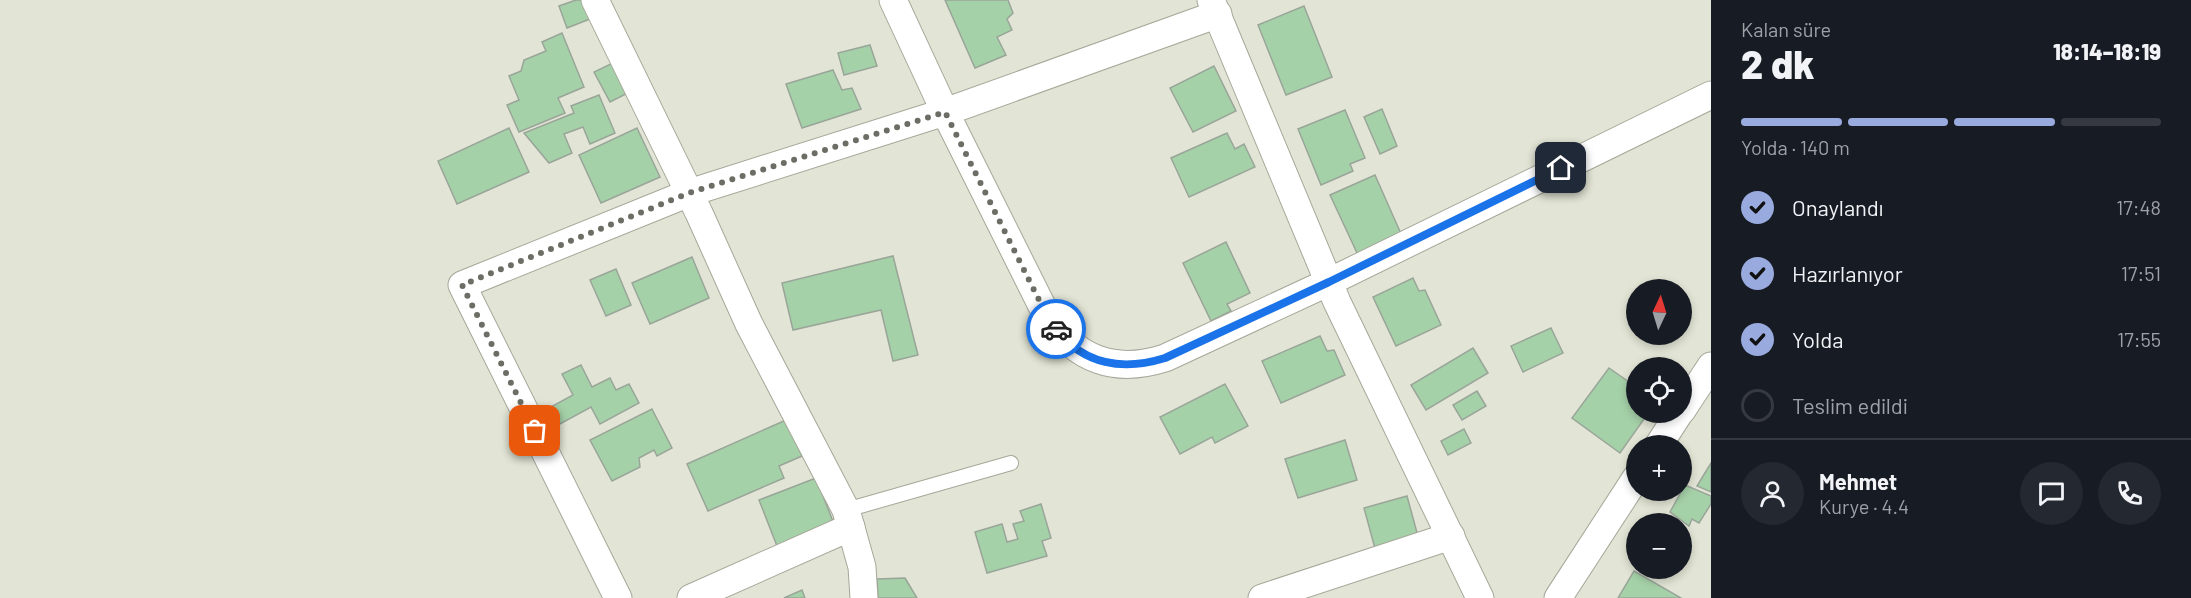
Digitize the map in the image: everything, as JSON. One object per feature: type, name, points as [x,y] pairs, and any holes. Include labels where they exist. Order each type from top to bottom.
[{"type":"street","points":[[596,0],[749,324],[848,518],[862,567],[864,598]]},
{"type":"street","points":[[893,0],[945,112],[1047,316],[1057,331],[1078,350],[1102,362],[1124,365],[1145,364],[1165,358],[1329,282],[1711,95]]},
{"type":"street","points":[[618,598],[462,285],[689,193],[945,112],[1215,7],[1329,282],[1480,598]]},
{"type":"street","points":[[1692,394],[1711,366]]},
{"type":"street","points":[[1557,598],[1626,493]]},
{"type":"street","points":[[691,598],[848,518]]},
{"type":"street","points":[[1262,598],[1451,536]]},
{"type":"lane","points":[[848,518],[1011,464]]},
{"type":"building","points":[[576,0],[589,0],[595,17],[567,28],[559,6]]},
{"type":"building","points":[[945,0],[1008,0],[1013,13],[1007,19],[1012,30],[997,37],[1006,55],[975,68]]},
{"type":"building","points":[[1304,6],[1332,77],[1286,95],[1258,25]]},
{"type":"building","points":[[562,33],[584,87],[558,98],[565,113],[519,132],[507,105],[519,100],[509,76],[521,71],[524,60],[546,51],[542,42]]},
{"type":"building","points":[[870,45],[877,66],[844,75],[838,53]]},
{"type":"building","points":[[617,61],[632,91],[610,102],[594,72]]},
{"type":"building","points":[[1214,66],[1236,111],[1193,132],[1170,88]]},
{"type":"building","points":[[833,70],[842,90],[852,88],[861,109],[802,128],[786,84]]},
{"type":"building","points":[[599,95],[615,133],[590,144],[583,127],[564,134],[572,153],[549,163],[524,133],[574,113],[571,106]]},
{"type":"building","points":[[1382,109],[1397,146],[1380,154],[1364,117]]},
{"type":"building","points":[[1345,110],[1365,158],[1350,164],[1353,171],[1321,185],[1298,129]]},
{"type":"building","points":[[509,128],[529,172],[457,204],[438,161]]},
{"type":"building","points":[[637,128],[660,177],[601,203],[579,155]]},
{"type":"building","points":[[1227,133],[1235,149],[1244,144],[1255,167],[1189,197],[1171,158]]},
{"type":"building","points":[[1375,175],[1402,236],[1358,255],[1330,195]]},
{"type":"building","points":[[1226,242],[1250,293],[1227,304],[1231,311],[1211,321],[1183,263]]},
{"type":"building","points":[[893,256],[918,355],[893,361],[881,310],[793,330],[782,283]]},
{"type":"building","points":[[692,257],[709,298],[650,324],[632,283]]},
{"type":"building","points":[[616,269],[631,305],[606,316],[590,280]]},
{"type":"building","points":[[1413,278],[1419,291],[1425,290],[1441,325],[1396,346],[1373,297]]},
{"type":"building","points":[[1551,328],[1563,353],[1523,372],[1511,346]]},
{"type":"building","points":[[1320,336],[1327,351],[1334,350],[1345,375],[1281,403],[1262,361]]},
{"type":"building","points":[[1473,348],[1488,373],[1426,410],[1411,385]]},
{"type":"building","points":[[581,365],[592,387],[610,378],[616,390],[629,384],[639,403],[600,424],[591,407],[547,431],[538,414],[573,395],[562,374]]},
{"type":"building","points":[[1609,368],[1626,380],[1626,423],[1641,423],[1633,435],[1626,435],[1626,445],[1620,453],[1572,418]]},
{"type":"building","points":[[1225,384],[1248,426],[1215,443],[1212,437],[1180,454],[1160,417]]},
{"type":"building","points":[[1477,391],[1486,406],[1462,420],[1453,405]]},
{"type":"building","points":[[652,409],[672,448],[657,456],[654,450],[639,458],[640,467],[612,481],[590,440]]},
{"type":"building","points":[[786,420],[802,456],[779,466],[784,478],[708,511],[687,464]]},
{"type":"building","points":[[1464,429],[1471,443],[1448,455],[1441,441]]},
{"type":"building","points":[[1345,440],[1357,480],[1298,498],[1285,459]]},
{"type":"building","points":[[1711,463],[1711,492],[1697,486]]},
{"type":"building","points":[[816,478],[834,524],[777,546],[759,500]]},
{"type":"building","points":[[1692,488],[1711,496],[1711,504],[1699,523],[1692,519],[1692,513],[1670,512],[1676,501],[1692,501]]},
{"type":"building","points":[[1407,496],[1419,540],[1376,552],[1364,508]]},
{"type":"building","points":[[1041,504],[1051,538],[1042,541],[1047,556],[987,573],[975,532],[1002,524],[1007,542],[1018,539],[1013,524],[1024,521],[1020,511]]},
{"type":"building","points":[[905,578],[917,598],[878,598],[877,579]]},
{"type":"building","points":[[1629,579],[1648,579],[1681,598],[1618,598]]},
{"type":"building","points":[[802,590],[805,598],[784,598]]},
{"type":"way so far","points":[[535,431],[462,285],[689,193],[945,112],[1047,316],[1056,329]]},
{"type":"route","points":[[1056,329],[1078,350],[1102,362],[1124,365],[1145,364],[1165,358],[1329,282],[1561,168]]}]
